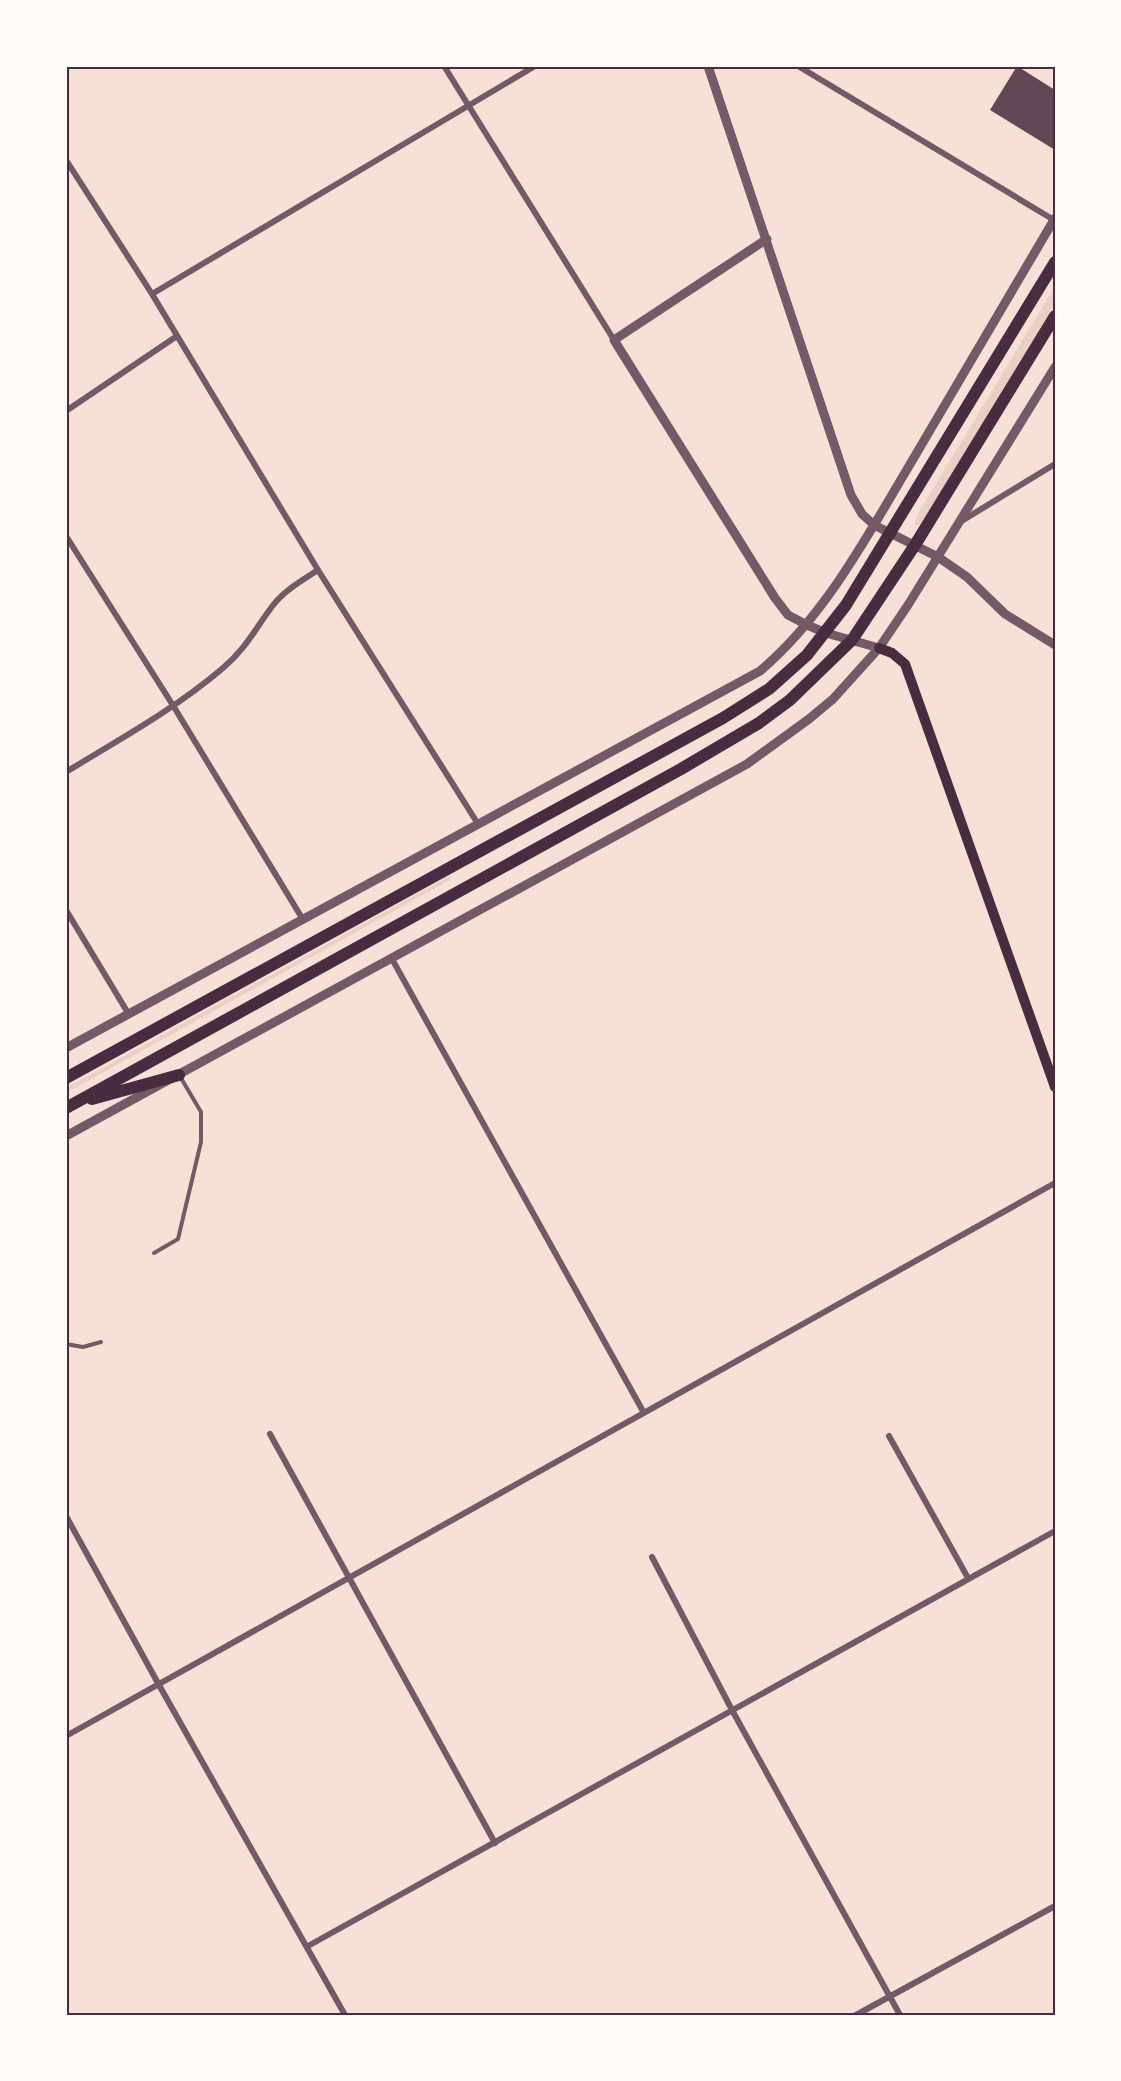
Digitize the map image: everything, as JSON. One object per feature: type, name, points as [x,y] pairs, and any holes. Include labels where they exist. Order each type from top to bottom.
[{"type":"main road","points":[[66,1078],[723,718],[770,689],[807,655],[846,605],[1055,262]]},
{"type":"main road","points":[[68,1107],[670,775],[749,729],[789,700],[852,640],[915,545],[1055,316]]},
{"type":"main road","points":[[879,648],[892,653],[905,664],[1055,1087]]},
{"type":"main road","points":[[68,1107],[178,1075]]},
{"type":"street","points":[[444,66],[775,598],[788,615],[807,625],[826,633],[879,648]]},
{"type":"street","points":[[152,294],[535,66]]},
{"type":"street","points":[[708,66],[851,495],[862,514],[874,525],[938,557],[967,577],[1005,614],[1055,645]]},
{"type":"street","points":[[66,1048],[760,671],[782,653],[807,625],[874,525],[1054,219],[798,66]]},
{"type":"street","points":[[66,160],[152,294],[318,570],[478,824]]},
{"type":"street","points":[[614,340],[767,239]]},
{"type":"street","points":[[66,411],[177,336]]},
{"type":"street","points":[[66,1136],[747,764],[809,720],[833,699],[879,648],[1055,367]]},
{"type":"street","points":[[960,522],[1055,464]]},
{"type":"street","points":[[66,536],[174,707],[302,918]]},
{"type":"street","points":[[66,772],[174,707],[237,656],[252,639],[275,603],[318,570]]},
{"type":"street","points":[[66,910],[128,1013]]},
{"type":"street","points":[[392,959],[644,1413]]},
{"type":"street","points":[[66,1736],[1055,1183]]},
{"type":"street","points":[[270,1434],[495,1843]]},
{"type":"street","points":[[889,1436],[968,1578]]},
{"type":"street","points":[[66,1516],[345,2015]]},
{"type":"street","points":[[308,1946],[1055,1531]]},
{"type":"street","points":[[652,1557],[732,1710],[900,2015]]},
{"type":"street","points":[[856,2015],[1055,1906]]},
{"type":"lane","points":[[154,1253],[178,1239],[201,1142],[201,1112],[178,1075]]},
{"type":"lane","points":[[66,1344],[83,1347],[101,1342]]},
{"type":"shaded area","points":[[1055,286],[1055,303],[923,521],[915,527],[916,517]]},
{"type":"shaded area","points":[[450,876],[450,880],[66,1093],[66,1088]]},
{"type":"building","points":[[1017,66],[1055,90],[1055,150],[990,110]]}]
